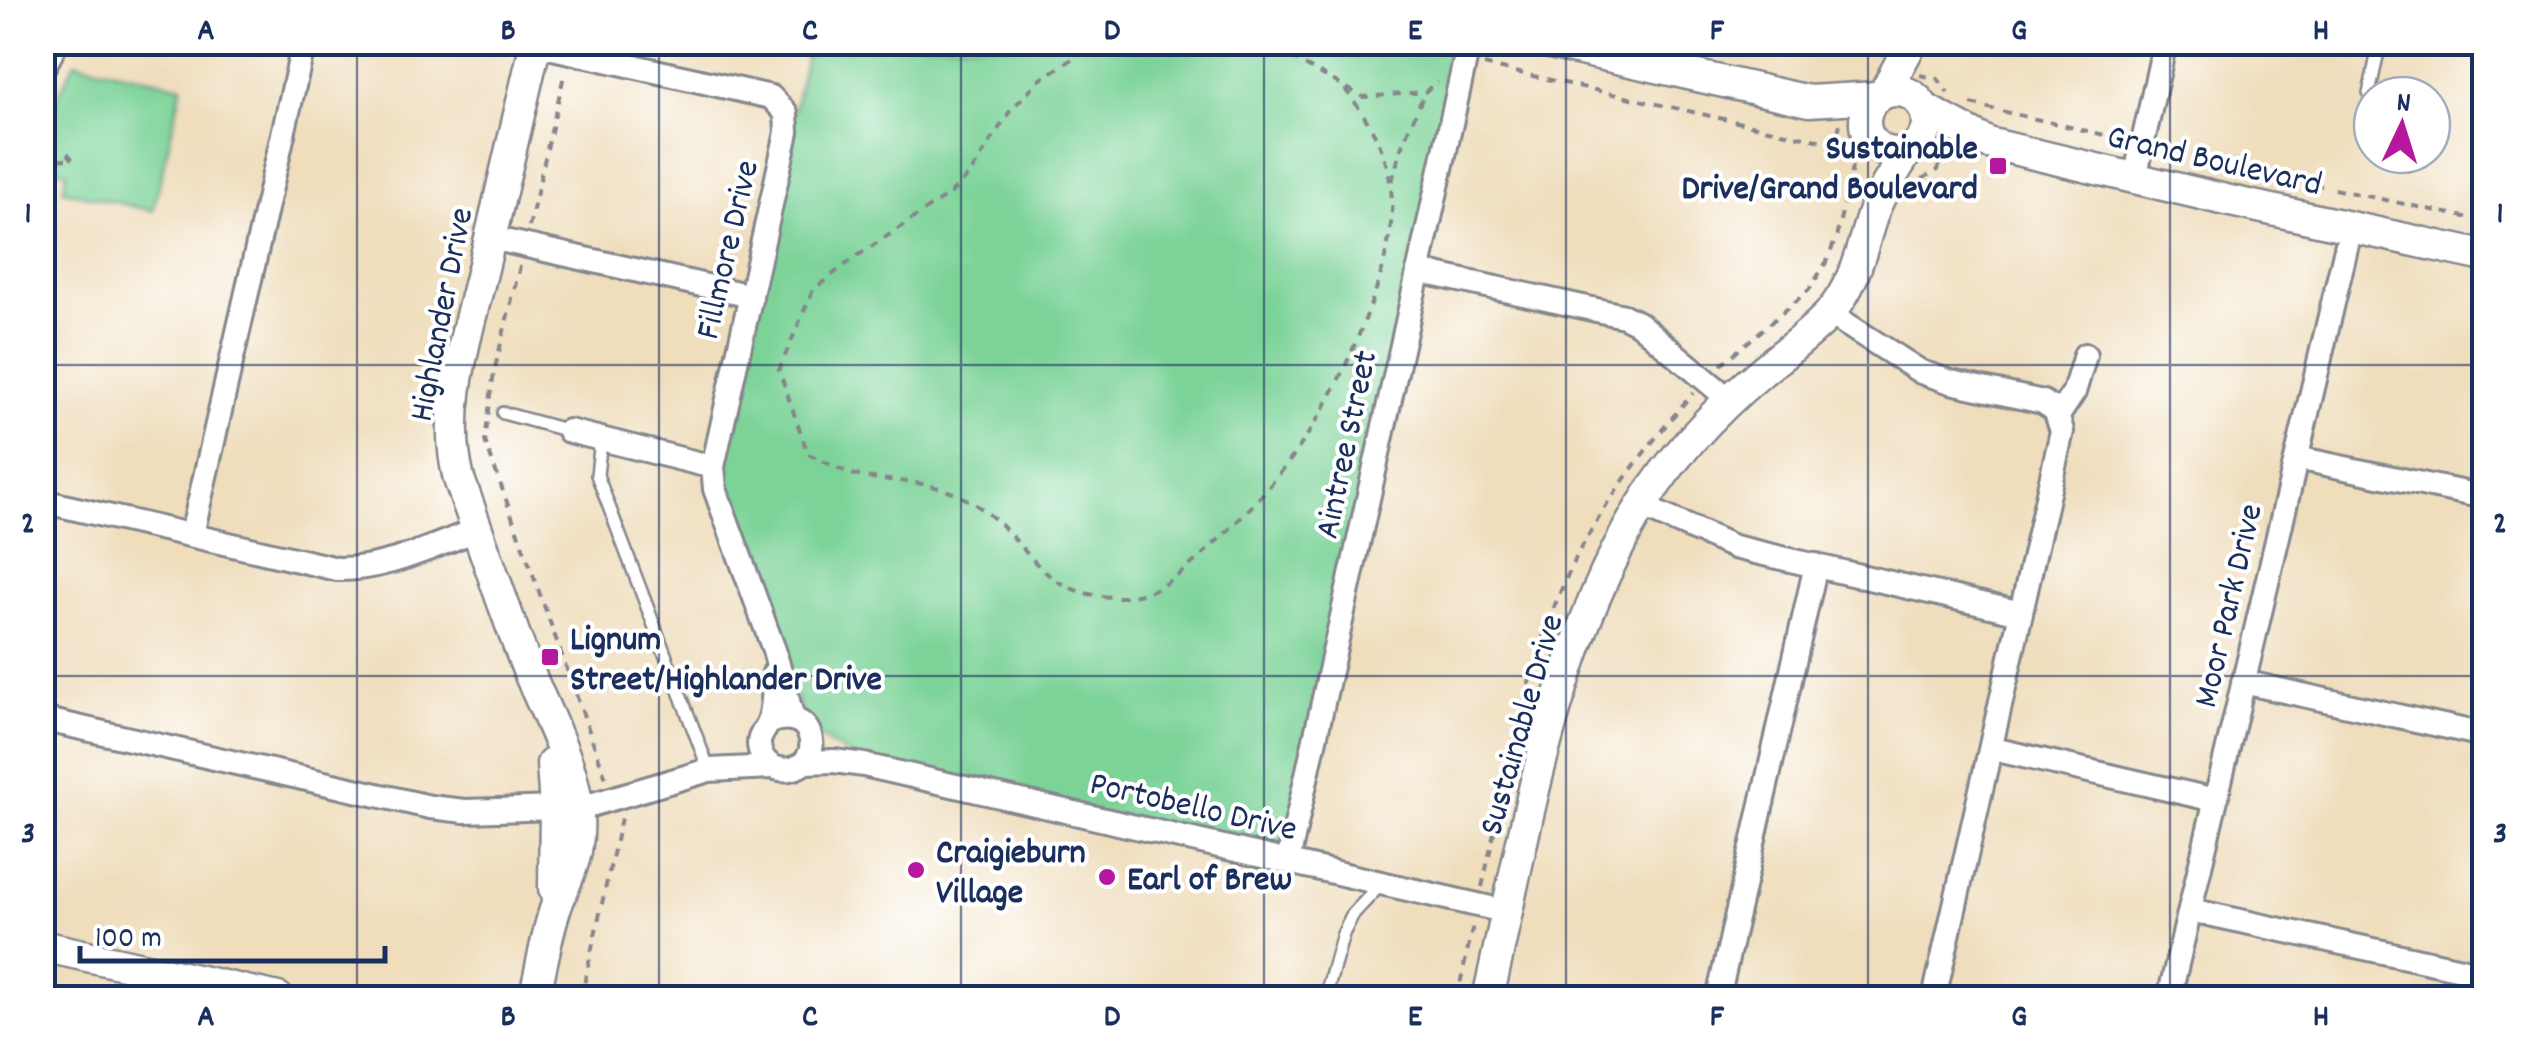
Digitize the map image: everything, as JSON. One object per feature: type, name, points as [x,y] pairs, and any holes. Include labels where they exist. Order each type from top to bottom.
[{"type":"street","points":[[42,70],[58,42]]},
{"type":"street","points":[[192,534],[304,42]]},
{"type":"street","points":[[1545,42],[1808,101],[1901,91],[1920,104]]},
{"type":"street","points":[[1808,101],[1888,151],[1911,148],[1926,128],[1913,42]]},
{"type":"street","points":[[1869,137],[1866,113],[1913,42]]},
{"type":"street","points":[[2134,178],[2166,42]]},
{"type":"street","name":"Fillmore Drive","points":[[536,44],[771,97],[786,113],[788,132],[714,467],[714,489],[800,724]]},
{"type":"street","name":"Highlander Drive","points":[[534,998],[553,916],[566,808],[542,708],[452,452],[452,429],[460,374],[536,44]]},
{"type":"street","name":"Aintree Street","points":[[1288,862],[1467,52]]},
{"type":"street","name":"Grand Boulevard","points":[[1920,104],[1988,143],[2484,256]]},
{"type":"street","name":"Sustainable Drive","points":[[1869,137],[1876,206]]},
{"type":"street","name":"Grand Boulevard","points":[[1911,148],[1988,143]]},
{"type":"street","name":"Sustainable Drive","points":[[1488,998],[1556,704],[1579,632],[1608,567],[1642,506],[1692,440],[1829,314],[1854,276],[1876,206],[1911,148]]},
{"type":"street","name":"Moor Park Drive","points":[[2169,998],[2351,228]]},
{"type":"street","points":[[490,238],[750,296]]},
{"type":"street","points":[[1418,272],[1624,316],[1638,323],[1731,401]]},
{"type":"street","points":[[1829,314],[1921,372],[2036,399],[2058,416]]},
{"type":"street","points":[[1934,998],[2061,440],[2058,416],[2074,392],[2085,356]]},
{"type":"street","points":[[569,431],[714,467]]},
{"type":"street","points":[[2297,458],[2484,497]]},
{"type":"street","points":[[42,501],[337,569],[360,570],[477,530]]},
{"type":"street","points":[[1642,506],[1734,547],[2021,613]]},
{"type":"street","points":[[1718,998],[1816,565]]},
{"type":"street","points":[[772,767],[761,754],[774,688],[774,650]]},
{"type":"street","points":[[2243,682],[2484,735]]},
{"type":"street","points":[[42,719],[430,807],[465,811],[566,808],[709,770],[790,770],[805,762],[812,746],[800,724],[784,718],[709,770]]},
{"type":"street","name":"Portobello Drive","points":[[800,724],[864,765]]},
{"type":"street","points":[[1993,749],[2215,800]]},
{"type":"street","name":"Portobello Drive","points":[[805,762],[834,760],[864,765],[1508,912]]},
{"type":"street","points":[[2190,910],[2484,974]]},
{"type":"street","points":[[42,946],[278,998]]},
{"type":"lane","points":[[2373,75],[2380,42]]},
{"type":"lane","points":[[503,414],[569,431]]},
{"type":"lane","points":[[602,439],[597,476],[709,770]]},
{"type":"lane","points":[[1325,998],[1343,934],[1353,914],[1382,883]]},
{"type":"path","points":[[1100,42],[1038,81],[1010,111],[970,174],[951,194],[865,250],[813,290],[779,370],[808,454],[860,476],[912,480],[971,501],[992,516],[1044,573],[1063,586],[1089,594],[1140,595],[1167,583],[1190,566],[1261,499],[1304,444],[1336,390],[1379,287],[1392,210],[1387,159],[1371,122],[1342,85]]},
{"type":"path","points":[[1263,42],[1364,97],[1426,92]]},
{"type":"path","points":[[1385,42],[1467,52],[1836,144]]},
{"type":"path","points":[[570,52],[494,372],[485,442],[622,820],[581,998]]},
{"type":"path","points":[[1390,192],[1403,142],[1426,92],[1438,80]]},
{"type":"path","points":[[42,158],[74,160],[65,150]]},
{"type":"path","points":[[2334,188],[2484,221]]},
{"type":"path","points":[[42,986],[95,998]]},
{"type":"green space","points":[[809,43],[1469,43],[1288,861],[864,765],[807,729],[713,467]]},
{"type":"green space","points":[[75,62],[182,86],[153,211],[63,190],[67,171],[44,167],[45,139],[52,112]]},
{"type":"place","name":"Sustainable Drive/Grand Boulevard","points":[[1998,166]]},
{"type":"place","name":"Lignum Street/Highlander Drive","points":[[550,657]]},
{"type":"place","name":"Craigieburn Village","points":[[916,870]]},
{"type":"place","name":"Earl of Brew","points":[[1107,877]]}]
